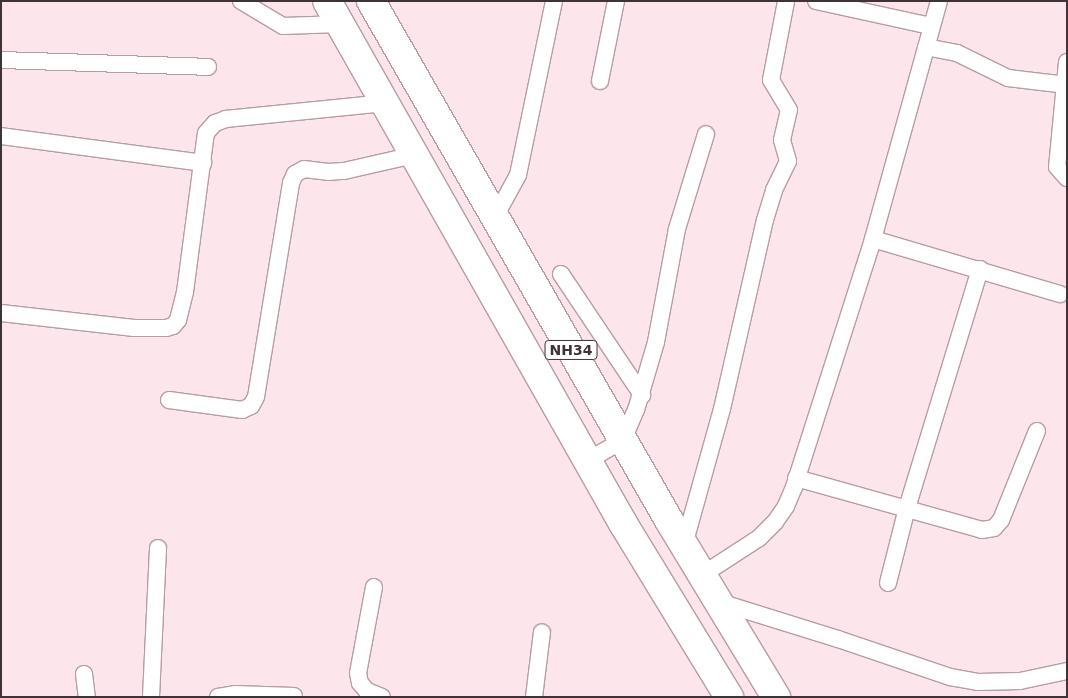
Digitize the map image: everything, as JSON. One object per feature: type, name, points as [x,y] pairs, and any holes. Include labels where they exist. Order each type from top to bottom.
[{"type":"highway","name":"NH34","points":[[371,1],[684,545],[776,697]]},
{"type":"highway","name":"NH34","points":[[333,13],[624,525],[729,697]]},
{"type":"street","points":[[241,1],[283,26],[333,13]]},
{"type":"street","points":[[495,217],[518,175],[554,1]]},
{"type":"street","points":[[600,80],[616,1]]},
{"type":"street","points":[[684,545],[722,409],[765,220],[776,185],[788,161],[782,140],[788,110],[771,80],[786,1]]},
{"type":"street","points":[[816,1],[931,26]]},
{"type":"street","points":[[702,575],[759,538],[775,522],[786,506],[873,239],[939,1]]},
{"type":"street","points":[[926,47],[958,53],[1008,78],[1066,85]]},
{"type":"street","points":[[1,60],[208,67]]},
{"type":"street","points":[[1067,62],[1058,167],[1067,178]]},
{"type":"street","points":[[1,313],[134,328],[166,328],[173,326],[178,320],[185,292],[206,133],[215,123],[226,119],[385,104]]},
{"type":"street","points":[[587,461],[623,440],[642,395],[656,342],[677,229],[706,134]]},
{"type":"street","points":[[1,136],[203,163]]},
{"type":"street","points":[[169,400],[242,410],[251,406],[256,397],[291,183],[295,174],[304,169],[328,172],[344,171],[414,155]]},
{"type":"street","points":[[873,239],[1060,294]]},
{"type":"street","points":[[888,583],[907,508],[980,269]]},
{"type":"street","points":[[562,274],[642,395]]},
{"type":"street","points":[[796,478],[982,530],[994,528],[1001,520],[1037,431]]},
{"type":"street","points":[[151,697],[158,548]]},
{"type":"street","points":[[374,587],[358,673],[360,683],[367,691],[382,697]]},
{"type":"street","points":[[719,602],[838,639],[950,677],[1019,689],[1067,671]]},
{"type":"street","points":[[534,697],[542,632]]},
{"type":"street","points":[[84,674],[87,697]]},
{"type":"street","points":[[218,697],[235,694],[294,696]]}]
